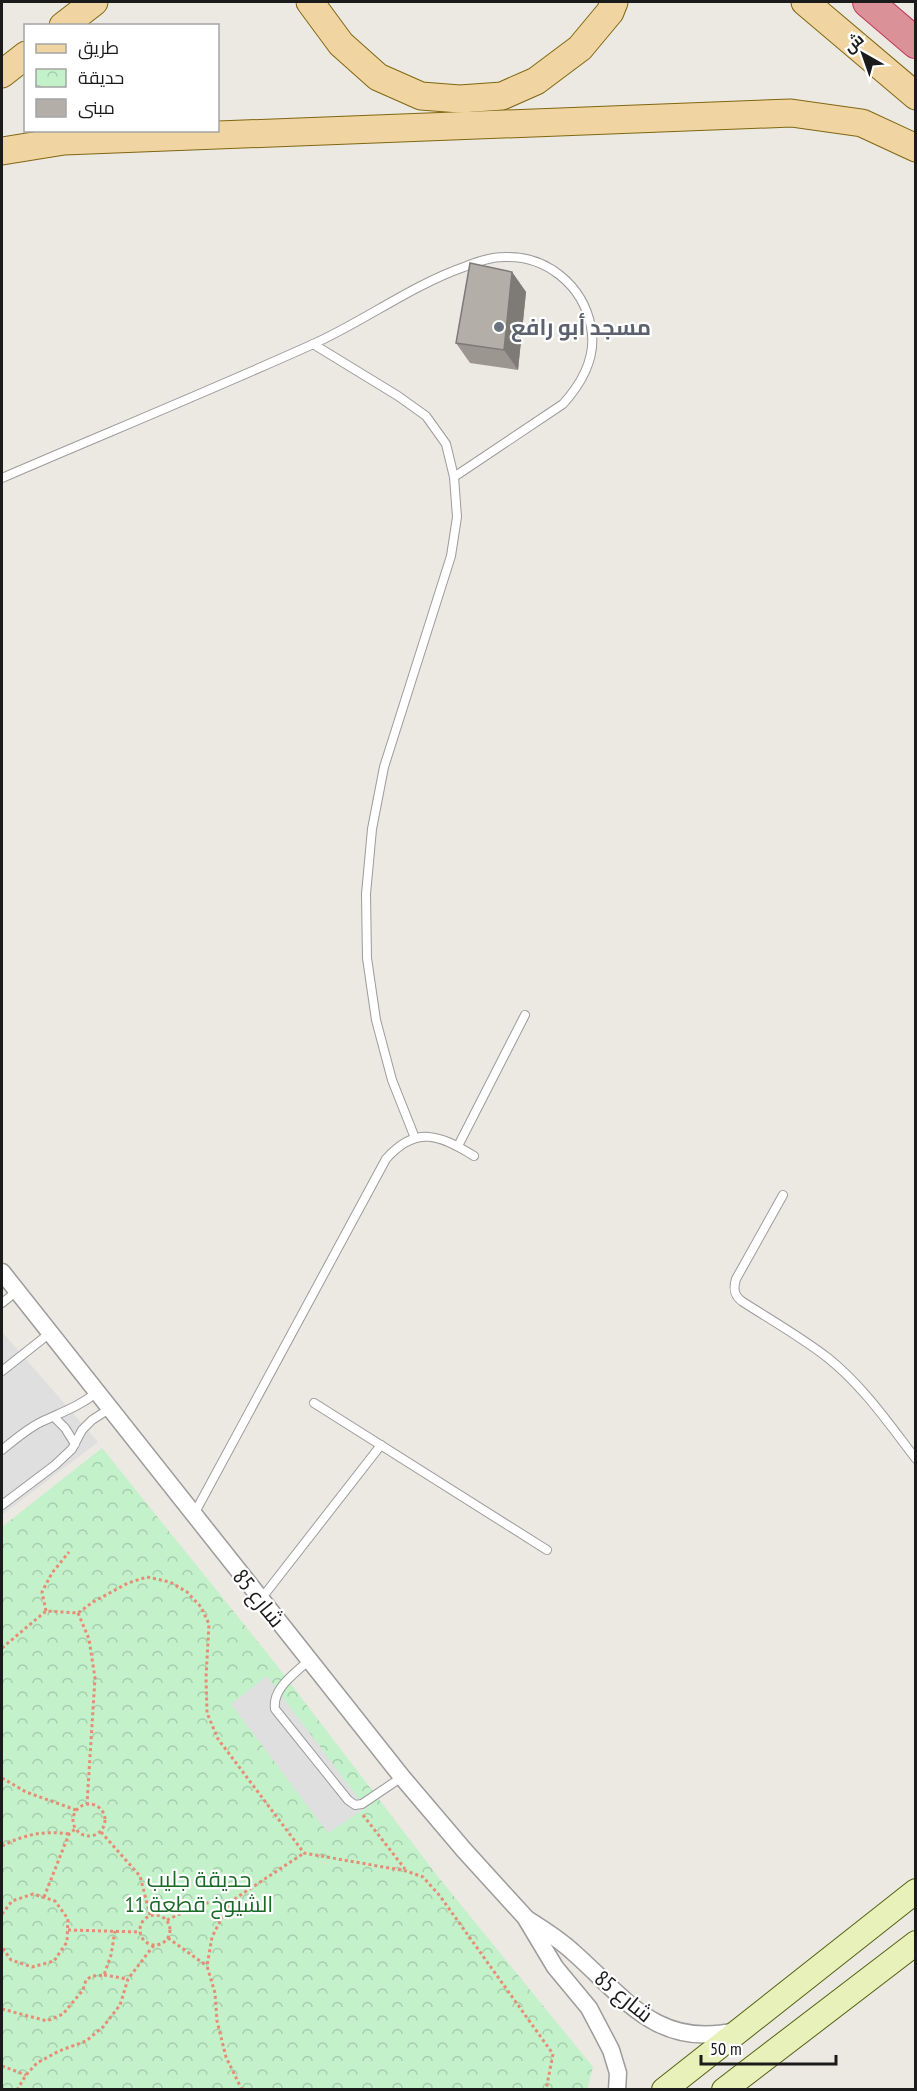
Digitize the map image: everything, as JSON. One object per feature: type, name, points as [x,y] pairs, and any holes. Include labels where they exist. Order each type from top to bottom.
[{"type":"highway","points":[[868,2],[915,43]]},
{"type":"main road","points":[[66,24],[94,2]]},
{"type":"main road","points":[[310,2],[341,44],[378,77],[421,96],[460,99],[502,96],[536,81],[580,48],[610,12],[614,2]]},
{"type":"main road","points":[[805,2],[915,96]]},
{"type":"main road","points":[[2,74],[24,57]]},
{"type":"main road","points":[[2,151],[64,141],[791,113],[862,123],[915,148]]},
{"type":"main road","points":[[664,2090],[915,1891]]},
{"type":"main road","points":[[724,2090],[915,1943]]},
{"type":"street","name":"شارع 85","points":[[2,1272],[402,1777],[464,1851],[525,1917],[555,1967],[589,2008],[601,2029],[618,2073],[616,2090]]},
{"type":"street","name":"شارع 85","points":[[525,1917],[550,1933],[629,2004],[648,2018],[669,2029],[692,2035],[715,2036],[738,2031]]},
{"type":"lane","points":[[2,478],[313,344],[430,281],[476,262],[502,256],[523,258],[543,264],[561,275],[576,290],[586,308],[591,329],[592,350],[587,370],[577,389],[563,404],[454,477]]},
{"type":"lane","points":[[313,344],[398,396],[426,417],[446,444],[454,477],[458,517],[452,556],[384,766],[372,830],[366,894],[367,958],[376,1020],[392,1080],[415,1138]]},
{"type":"lane","points":[[458,1146],[525,1015]]},
{"type":"lane","points":[[193,1516],[386,1159],[399,1146],[415,1138],[429,1136],[443,1138],[474,1156]]},
{"type":"lane","points":[[783,1195],[735,1279],[736,1295],[830,1360],[857,1386],[915,1459]]},
{"type":"lane","points":[[2,1303],[17,1291]]},
{"type":"lane","points":[[2,1371],[50,1333]]},
{"type":"lane","points":[[2,1450],[24,1432],[80,1406],[96,1393]]},
{"type":"lane","points":[[314,1403],[547,1550]]},
{"type":"lane","points":[[2,1505],[55,1465],[75,1444],[82,1430],[109,1409]]},
{"type":"lane","points":[[54,1418],[65,1428],[75,1444]]},
{"type":"lane","points":[[261,1600],[381,1445]]},
{"type":"lane","points":[[309,1660],[276,1692],[275,1709],[348,1800],[355,1804],[362,1804],[402,1777]]},
{"type":"path","points":[[46,1611],[42,1592],[52,1573],[69,1552]]},
{"type":"path","points":[[2,1648],[46,1611],[78,1613],[128,1583],[147,1577],[170,1582],[187,1592],[201,1607],[209,1624],[206,1677],[207,1713],[218,1739],[304,1852],[406,1871],[423,1877],[440,1896],[553,2054],[546,2090]]},
{"type":"path","points":[[78,1613],[89,1639],[95,1678],[87,1804]]},
{"type":"path","points":[[2,1778],[26,1792],[76,1810]]},
{"type":"path","points":[[87,1804],[102,1809],[105,1816],[105,1825],[101,1832],[92,1836],[83,1835],[76,1829],[73,1822],[76,1810],[87,1804]]},
{"type":"path","points":[[44,1897],[69,1834],[76,1829]]},
{"type":"path","points":[[373,1830],[406,1871]]},
{"type":"path","points":[[2,1846],[21,1836],[54,1831],[69,1834]]},
{"type":"path","points":[[101,1832],[140,1876],[150,1915]]},
{"type":"path","points":[[242,2090],[226,2057],[217,2021],[215,1993],[207,1966],[212,1937],[230,1902],[304,1852]]},
{"type":"path","points":[[2,1914],[12,1901],[33,1894],[55,1901],[68,1920],[67,1942],[54,1960],[32,1967],[11,1960],[2,1949]]},
{"type":"path","points":[[167,1920],[204,1903],[218,1900],[230,1902]]},
{"type":"path","points":[[150,1915],[160,1915],[167,1920],[170,1929],[168,1938],[162,1944],[154,1945],[144,1941],[139,1932],[141,1921],[150,1915]]},
{"type":"path","points":[[68,1930],[139,1932]]},
{"type":"path","points":[[104,1975],[116,1931]]},
{"type":"path","points":[[168,1938],[207,1966]]},
{"type":"path","points":[[17,2090],[26,2075],[37,2064],[59,2051],[86,2041],[103,2027],[120,2005],[128,1979],[154,1945]]},
{"type":"path","points":[[2,2009],[47,2021],[63,2014],[83,1990],[86,1980],[92,1976],[104,1975],[128,1979]]},
{"type":"path","points":[[2,2066],[26,2075]]},
{"type":"green space","name":"حديقة جليب الشيوخ قطعة 11","points":[[102,1448],[271,1658],[439,1878],[593,2067],[587,2090],[2,2090],[2,1527]]},
{"type":"shaded area","points":[[2,1332],[98,1442],[2,1515]]},
{"type":"shaded area","points":[[267,1676],[366,1808],[328,1833],[231,1704]]},
{"type":"building","points":[[470,263],[512,272],[504,350],[456,343]]},
{"type":"place","name":"مسجد أبو رافع","points":[[499,327]]}]
